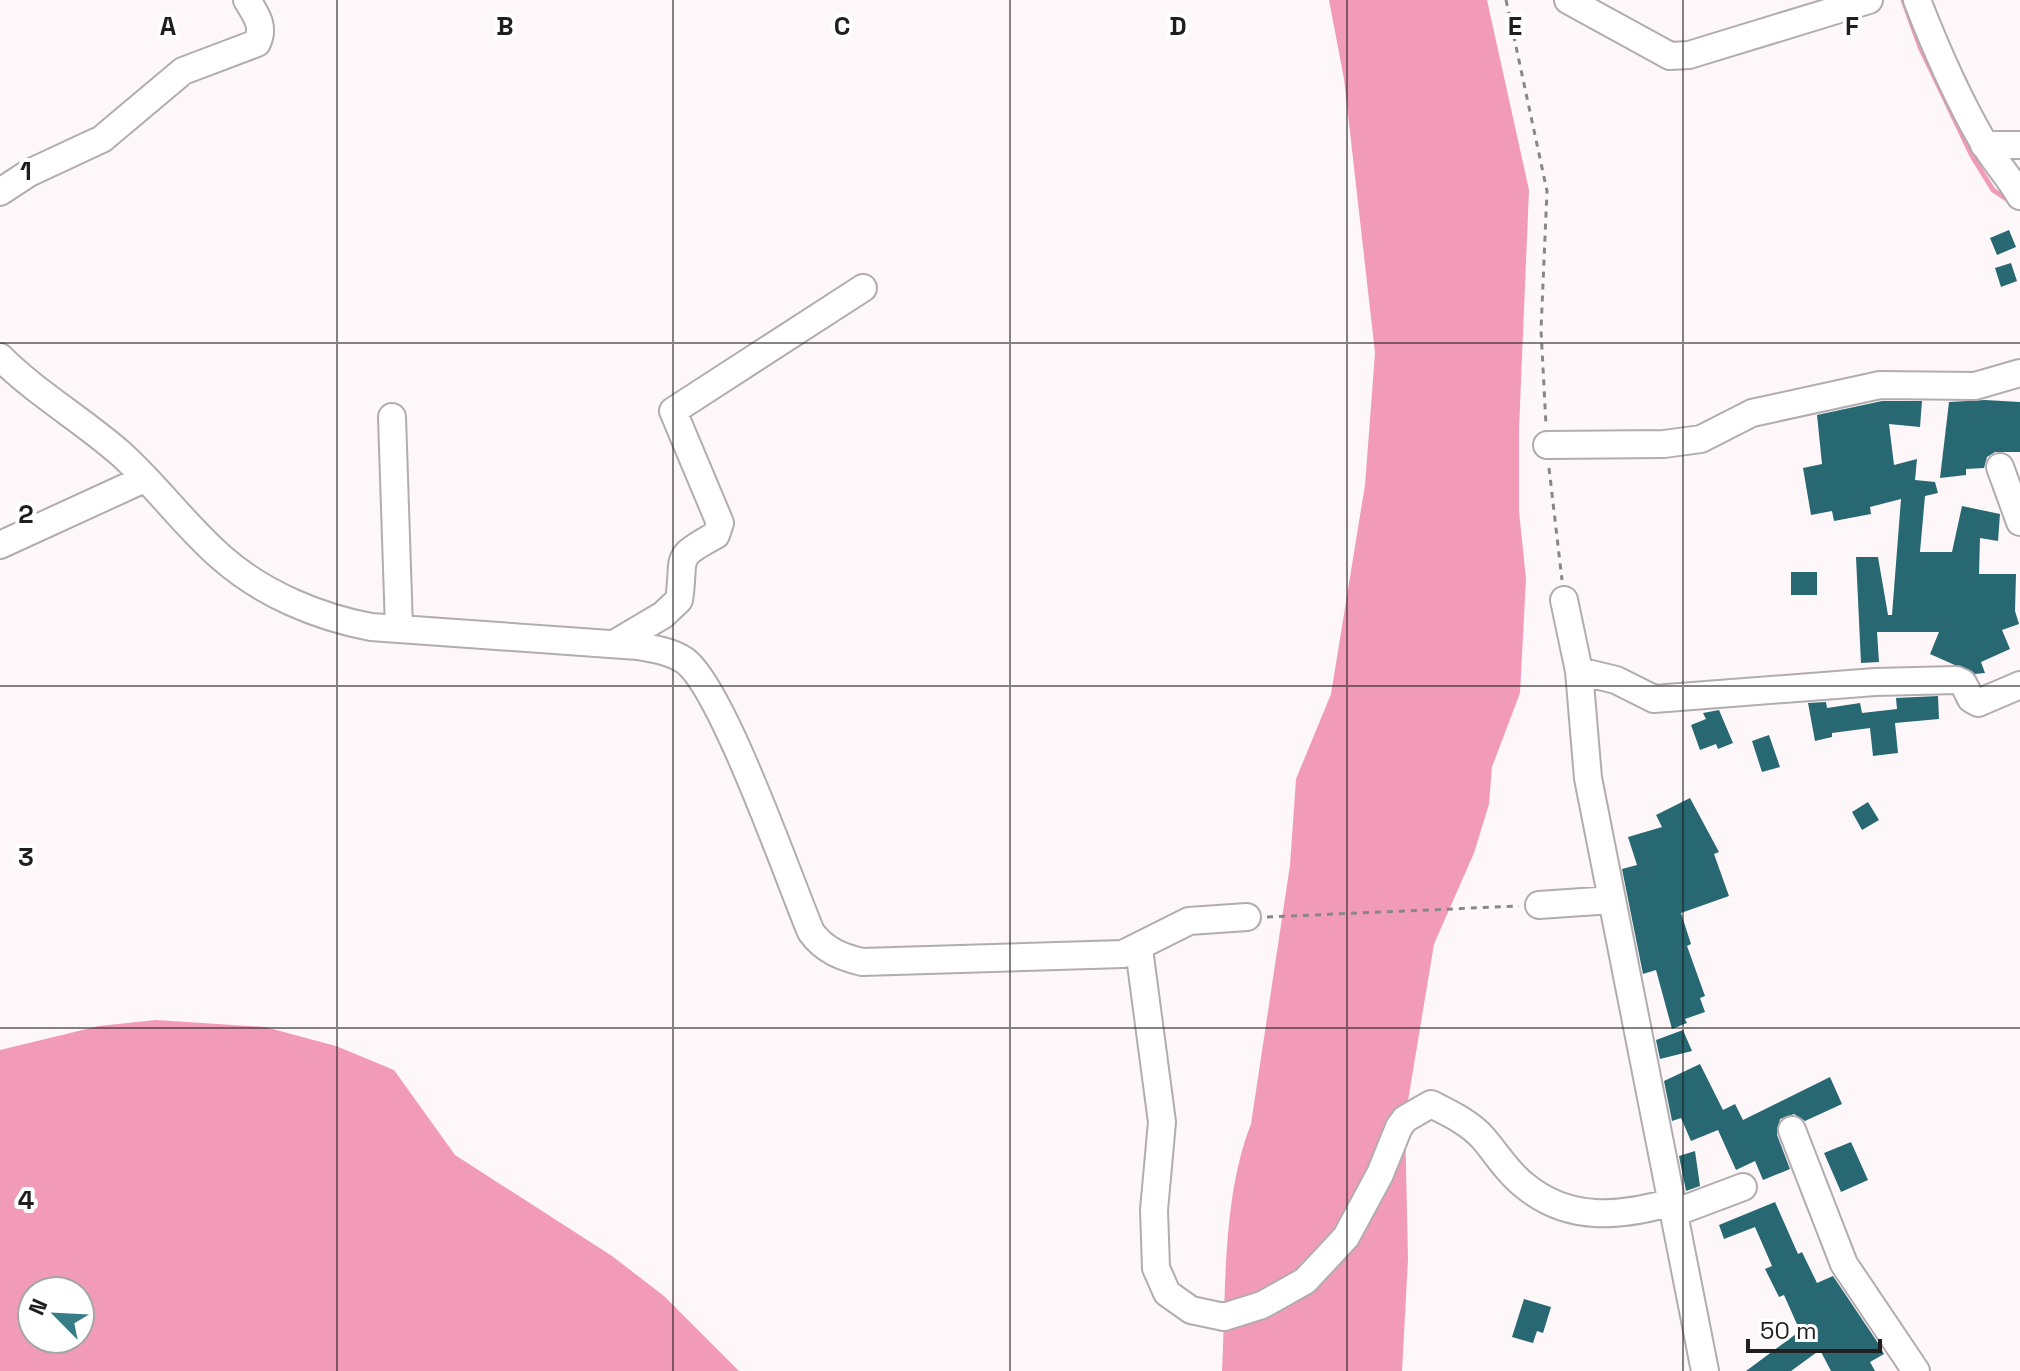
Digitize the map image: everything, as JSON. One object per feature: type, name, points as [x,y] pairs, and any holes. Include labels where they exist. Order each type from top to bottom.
[{"type":"street","points":[[0,192],[29,173],[102,139],[183,71],[257,43],[261,33],[260,21],[247,0]]},
{"type":"street","points":[[1568,0],[1670,56],[1689,55],[1869,0]]},
{"type":"street","points":[[1917,0],[1944,72],[1984,145],[2009,174],[2020,196]]},
{"type":"street","points":[[1984,145],[2020,145]]},
{"type":"street","points":[[614,644],[663,615],[679,600],[680,562],[688,550],[716,535],[720,523],[673,411],[863,288]]},
{"type":"street","points":[[0,357],[22,379],[121,454],[221,557],[250,580],[340,621],[614,644],[667,651],[686,661],[701,678],[721,713],[811,932],[831,951],[862,962],[1105,956],[1139,949],[1189,921],[1247,917]]},
{"type":"street","points":[[1547,445],[1664,444],[1701,439],[1752,413],[1880,385],[1975,386],[2020,373]]},
{"type":"street","points":[[392,417],[399,628]]},
{"type":"street","points":[[2000,467],[2020,522]]},
{"type":"street","points":[[0,545],[144,479]]},
{"type":"street","points":[[1564,600],[1579,671],[1588,778],[1705,1371]]},
{"type":"street","points":[[1579,671],[1616,680],[1654,699],[1875,682],[1956,680],[1963,683],[1971,699],[1978,703],[2020,685]]},
{"type":"street","points":[[1539,905],[1612,900]]},
{"type":"street","points":[[1139,949],[1162,1122],[1153,1243],[1156,1268],[1167,1293],[1191,1310],[1224,1317],[1262,1305],[1305,1281],[1346,1237],[1380,1174],[1399,1127],[1405,1119],[1431,1104],[1481,1136],[1524,1185],[1548,1201],[1575,1212],[1608,1215],[1673,1208],[1743,1187]]},
{"type":"street","points":[[1792,1130],[1844,1264],[1916,1371]]},
{"type":"path","points":[[1506,0],[1547,191],[1541,330],[1547,445],[1564,600]]},
{"type":"path","points":[[1247,917],[1539,905]]},
{"type":"shaded area","points":[[1329,0],[1487,0],[1529,190],[1519,429],[1519,511],[1526,579],[1520,693],[1492,767],[1489,804],[1474,853],[1434,944],[1405,1119],[1408,1259],[1402,1371],[1222,1371],[1230,1214],[1242,1152],[1251,1124],[1290,865],[1296,779],[1331,694],[1365,485],[1375,353],[1344,79]]},
{"type":"shaded area","points":[[156,1020],[265,1027],[336,1046],[394,1070],[455,1155],[612,1256],[664,1296],[739,1371],[0,1371],[0,1050],[99,1026]]},
{"type":"building","points":[[2009,230],[2016,247],[1997,255],[1990,238]]},
{"type":"building","points":[[2011,263],[2017,281],[2001,287],[1995,268]]},
{"type":"building","points":[[1882,401],[1922,401],[1920,427],[1889,424],[1894,465],[1917,459],[1915,480],[1935,482],[1938,493],[1925,496],[1920,552],[1952,552],[1962,506],[2000,514],[1998,541],[1980,538],[1979,574],[2016,574],[2015,611],[2019,624],[2002,630],[2010,649],[1981,662],[1985,673],[1975,674],[1930,654],[1939,632],[1877,632],[1879,662],[1861,663],[1856,557],[1878,557],[1888,615],[1892,615],[1901,499],[1870,507],[1871,514],[1834,521],[1832,511],[1811,515],[1803,468],[1822,464],[1817,415]]},
{"type":"building","points":[[1949,402],[2020,402],[2020,452],[1995,452],[1987,457],[1984,468],[1966,469],[1966,475],[1940,478]]},
{"type":"building","points":[[1791,572],[1817,572],[1817,595],[1791,595]]},
{"type":"building","points":[[1938,696],[1939,719],[1895,723],[1898,753],[1873,756],[1870,728],[1832,733],[1832,737],[1815,741],[1808,703],[1826,702],[1827,708],[1860,703],[1862,713],[1897,709],[1896,698]]},
{"type":"building","points":[[1719,710],[1733,743],[1718,749],[1716,744],[1700,750],[1691,725],[1706,719],[1703,713]]},
{"type":"building","points":[[1769,735],[1780,767],[1762,772],[1752,741]]},
{"type":"building","points":[[1690,798],[1719,852],[1714,854],[1729,896],[1681,913],[1691,944],[1687,946],[1705,996],[1700,998],[1705,1012],[1685,1019],[1687,1023],[1672,1029],[1656,970],[1643,974],[1622,869],[1637,865],[1628,837],[1662,827],[1656,815]]},
{"type":"building","points":[[1868,802],[1879,820],[1862,830],[1852,812]]},
{"type":"building","points":[[1683,1030],[1692,1051],[1660,1059],[1656,1040]]},
{"type":"building","points":[[1700,1064],[1723,1110],[1735,1104],[1743,1120],[1830,1077],[1842,1104],[1805,1121],[1794,1114],[1780,1119],[1777,1135],[1790,1169],[1763,1180],[1755,1161],[1736,1170],[1718,1130],[1691,1141],[1681,1118],[1672,1121],[1664,1081]]},
{"type":"building","points":[[1851,1142],[1868,1180],[1841,1192],[1824,1153]]},
{"type":"building","points":[[1695,1151],[1700,1186],[1686,1191],[1679,1156]]},
{"type":"building","points":[[1775,1202],[1798,1254],[1802,1252],[1817,1283],[1833,1276],[1878,1343],[1884,1354],[1870,1362],[1875,1371],[1831,1371],[1820,1350],[1791,1371],[1746,1371],[1800,1331],[1784,1295],[1779,1297],[1765,1269],[1772,1266],[1755,1227],[1724,1239],[1719,1225]]},
{"type":"building","points":[[1524,1299],[1551,1307],[1543,1333],[1537,1331],[1533,1343],[1512,1337]]},
{"type":"waterway","points":[[1903,0],[1920,47],[1972,156],[1993,190],[2011,202]]}]
